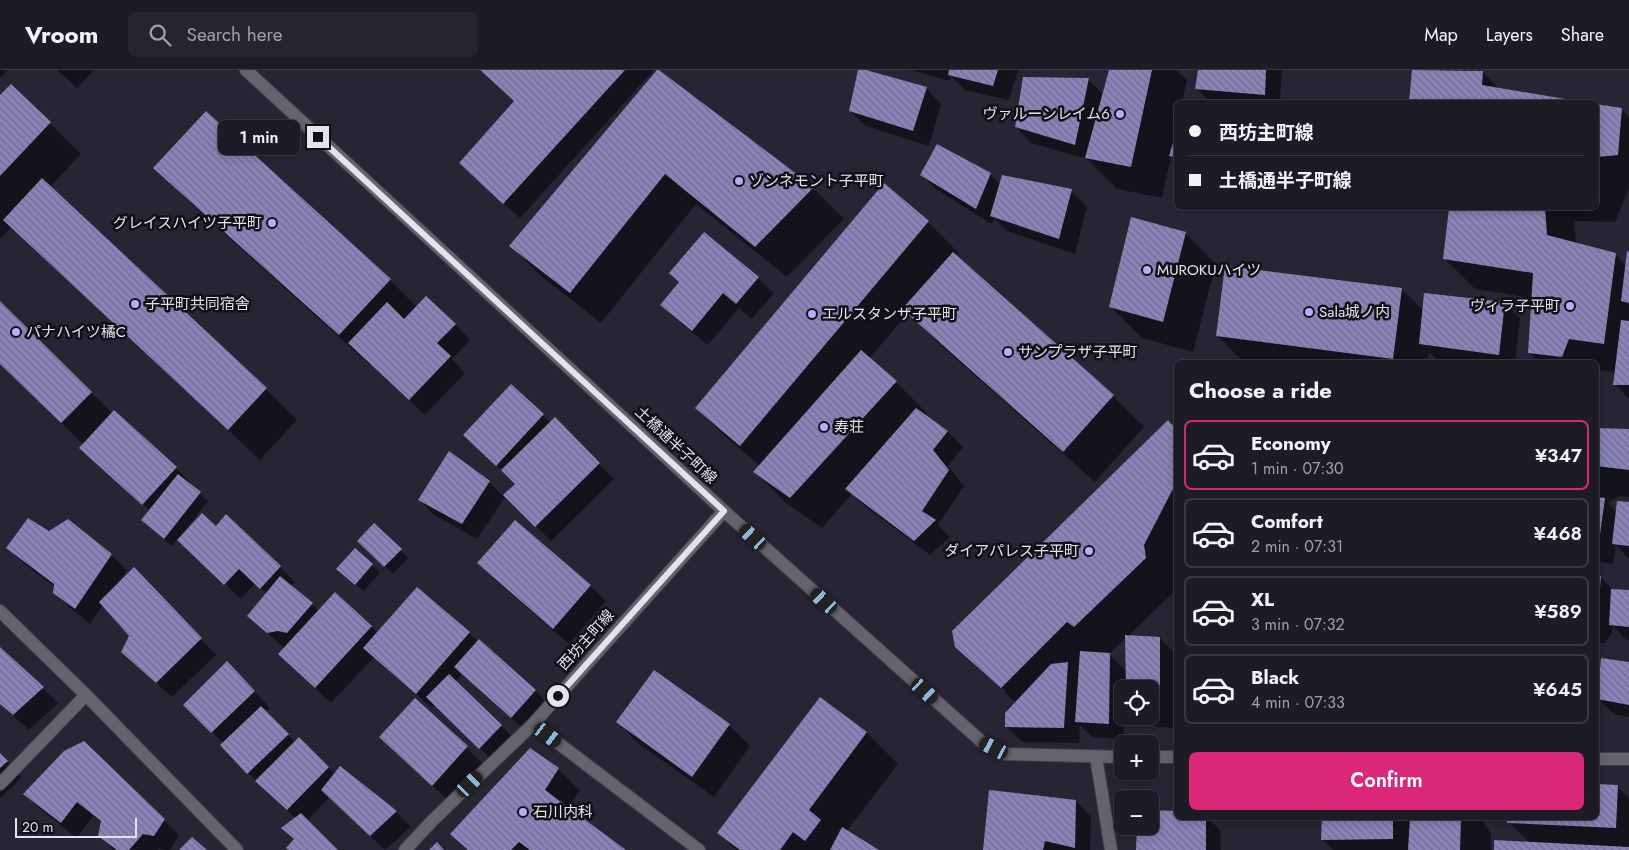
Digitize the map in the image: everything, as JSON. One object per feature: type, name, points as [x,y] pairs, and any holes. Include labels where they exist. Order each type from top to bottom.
[{"type":"street","name":"土橋通半子町線","points":[[246,70],[724,511],[982,742],[1005,754],[1114,757]]},
{"type":"street","name":"西坊主町線","points":[[405,850],[432,821],[533,724],[724,511]]},
{"type":"street","points":[[0,611],[86,695],[237,850]]},
{"type":"street","points":[[0,784],[86,695]]},
{"type":"street","points":[[533,724],[699,850]]},
{"type":"street","points":[[1096,757],[1111,850]]},
{"type":"street","points":[[1159,757],[1174,757]]},
{"type":"street","points":[[1599,759],[1629,759]]},
{"type":"building","points":[[480,70],[625,70],[503,204],[459,163],[514,101]]},
{"type":"building","name":"ゾンネモント子平町","points":[[657,70],[814,187],[755,247],[665,174],[570,293],[509,246]]},
{"type":"building","points":[[858,70],[866,70],[927,87],[913,131],[849,111]]},
{"type":"building","points":[[949,70],[998,70],[993,86],[948,75]]},
{"type":"building","name":"ヴァルーンレイム6","points":[[1109,70],[1152,70],[1131,167],[1085,158]]},
{"type":"building","points":[[1198,70],[1266,70],[1265,95],[1195,89]]},
{"type":"building","points":[[1412,70],[1483,71],[1482,85],[1571,100],[1409,100]]},
{"type":"building","points":[[1023,77],[1089,78],[1075,145],[1015,127]]},
{"type":"building","points":[[11,84],[51,122],[0,176],[0,95]]},
{"type":"building","points":[[1599,104],[1622,108],[1618,155],[1599,157]]},
{"type":"building","name":"グレイスハイツ子平町","points":[[206,111],[391,279],[339,335],[153,168]]},
{"type":"building","points":[[1174,140],[1174,157],[1169,156]]},
{"type":"building","points":[[937,144],[991,173],[976,209],[920,175]]},
{"type":"building","points":[[1002,175],[1072,189],[1059,239],[990,216]]},
{"type":"building","name":"子平町共同宿舎","points":[[42,178],[267,388],[228,430],[3,220]]},
{"type":"building","name":"エルスタンザ子平町","points":[[884,183],[929,221],[740,446],[695,408]]},
{"type":"building","name":"ヴィラ子平町","points":[[1449,210],[1545,210],[1547,235],[1616,253],[1604,344],[1569,339],[1562,357],[1528,353],[1533,273],[1443,259]]},
{"type":"building","name":"MUROKUハイツ","points":[[1131,217],[1186,232],[1163,322],[1109,307]]},
{"type":"building","points":[[704,232],[759,277],[736,304],[723,293],[692,331],[660,305],[679,282],[669,273]]},
{"type":"building","points":[[1627,251],[1629,252],[1629,303],[1621,301]]},
{"type":"building","name":"サンプラザ子平町","points":[[953,252],[1114,395],[1063,452],[902,309]]},
{"type":"building","name":"Sala城ノ内","points":[[1225,266],[1402,288],[1393,359],[1216,336]]},
{"type":"building","points":[[1424,293],[1505,302],[1499,355],[1419,344]]},
{"type":"building","points":[[426,296],[456,324],[437,343],[451,356],[409,400],[348,343],[387,302],[404,319]]},
{"type":"building","name":"パナハイツ橘C","points":[[0,301],[92,392],[61,423],[0,364]]},
{"type":"building","points":[[1621,320],[1629,321],[1629,385],[1613,385]]},
{"type":"building","name":"寿荘","points":[[861,350],[897,381],[790,498],[753,472]]},
{"type":"building","points":[[511,384],[544,414],[496,466],[463,435]]},
{"type":"building","points":[[916,408],[948,431],[933,450],[949,470],[922,511],[936,520],[914,541],[845,489]]},
{"type":"building","points":[[114,410],[177,467],[142,505],[79,448]]},
{"type":"building","points":[[555,417],[600,463],[535,527],[503,495],[515,484],[501,470]]},
{"type":"building","name":"ダイアパレス子平町","points":[[1168,420],[1174,427],[1174,487],[1144,545],[1146,558],[1074,627],[1067,622],[1001,688],[955,647],[952,631]]},
{"type":"building","points":[[1599,428],[1629,429],[1629,470],[1599,466]]},
{"type":"building","points":[[449,451],[490,481],[462,524],[418,500]]},
{"type":"building","points":[[178,474],[201,492],[164,539],[141,520]]},
{"type":"building","points":[[1599,497],[1605,498],[1599,542]]},
{"type":"building","points":[[1617,501],[1629,502],[1629,546],[1612,544]]},
{"type":"building","points":[[202,513],[216,526],[226,514],[281,566],[260,589],[239,569],[224,585],[177,540]]},
{"type":"building","points":[[28,518],[49,531],[68,519],[112,554],[75,609],[53,593],[54,584],[6,548]]},
{"type":"building","points":[[515,520],[591,585],[553,629],[477,563]]},
{"type":"building","points":[[374,523],[402,549],[384,567],[357,541]]},
{"type":"building","points":[[355,548],[373,564],[355,585],[336,569]]},
{"type":"building","points":[[134,567],[202,638],[156,683],[121,652],[129,636],[99,602]]},
{"type":"building","points":[[280,576],[313,603],[287,633],[278,631],[267,633],[247,616]]},
{"type":"building","points":[[1599,576],[1601,576],[1599,599]]},
{"type":"building","points":[[417,587],[470,632],[416,694],[363,648]]},
{"type":"building","points":[[1611,589],[1629,590],[1629,627],[1609,625]]},
{"type":"building","points":[[335,592],[372,626],[315,688],[278,654]]},
{"type":"building","points":[[1125,635],[1160,637],[1160,713],[1159,680],[1126,680]]},
{"type":"building","points":[[479,639],[536,690],[511,718],[454,667]]},
{"type":"building","points":[[0,647],[44,687],[13,715],[0,704]]},
{"type":"building","points":[[1080,651],[1110,653],[1109,724],[1075,722]]},
{"type":"building","points":[[1601,658],[1629,662],[1629,705],[1599,699]]},
{"type":"building","points":[[227,661],[255,691],[211,733],[183,705]]},
{"type":"building","points":[[1068,662],[1064,728],[1005,727],[1005,713],[1051,664]]},
{"type":"building","points":[[654,670],[730,724],[692,777],[616,722]]},
{"type":"building","points":[[449,674],[502,725],[479,749],[426,697]]},
{"type":"building","points":[[820,697],[867,732],[809,810],[821,820],[805,841],[793,832],[780,850],[740,850],[717,833]]},
{"type":"building","points":[[415,698],[468,746],[432,786],[379,737]]},
{"type":"building","points":[[261,706],[289,734],[247,774],[220,745]]},
{"type":"building","points":[[299,737],[329,767],[287,810],[255,781]]},
{"type":"building","points":[[84,741],[165,819],[154,836],[143,834],[129,850],[117,850],[98,836],[101,821],[77,802],[61,823],[23,794],[64,751]]},
{"type":"building","name":"石川内科","points":[[530,748],[559,768],[545,790],[626,850],[530,850],[519,842],[511,850],[468,850],[450,834]]},
{"type":"building","points":[[0,753],[8,761],[0,768]]},
{"type":"building","points":[[340,766],[397,811],[370,836],[321,790]]},
{"type":"building","points":[[1599,784],[1618,785],[1616,828],[1507,823],[1507,820],[1599,820]]},
{"type":"building","points":[[989,790],[1076,800],[1075,848],[1045,841],[1043,850],[983,850]]},
{"type":"building","points":[[1159,810],[1174,811],[1174,820],[1206,820],[1206,850],[1136,850],[1137,835],[1159,835]]},
{"type":"building","points":[[301,813],[338,850],[289,850],[286,848],[294,839],[281,828]]},
{"type":"building","points":[[1322,820],[1393,820],[1393,839],[1321,840]]},
{"type":"building","points":[[1410,820],[1461,820],[1460,850],[1408,850]]},
{"type":"building","points":[[842,827],[879,850],[830,850]]},
{"type":"building","points":[[192,837],[207,850],[179,850]]},
{"type":"building","points":[[1494,840],[1629,847],[1629,850],[1494,850]]},
{"type":"building","points":[[437,842],[444,850],[429,850]]},
{"type":"place","name":"ヴァルーンレイム6","points":[[1120,114]]},
{"type":"place","name":"ゾンネモント子平町","points":[[739,181]]},
{"type":"place","name":"グレイスハイツ子平町","points":[[272,223]]},
{"type":"place","name":"MUROKUハイツ","points":[[1147,270]]},
{"type":"place","name":"子平町共同宿舎","points":[[135,304]]},
{"type":"place","name":"ヴィラ子平町","points":[[1570,306]]},
{"type":"place","name":"Sala城ノ内","points":[[1309,312]]},
{"type":"place","name":"エルスタンザ子平町","points":[[812,314]]},
{"type":"place","name":"パナハイツ橘C","points":[[16,332]]},
{"type":"place","name":"サンプラザ子平町","points":[[1008,352]]},
{"type":"place","name":"寿荘","points":[[824,427]]},
{"type":"place","name":"ダイアパレス子平町","points":[[1089,551]]},
{"type":"place","name":"石川内科","points":[[523,812]]},
{"type":"route","points":[[318,137],[724,511],[558,696]]}]
